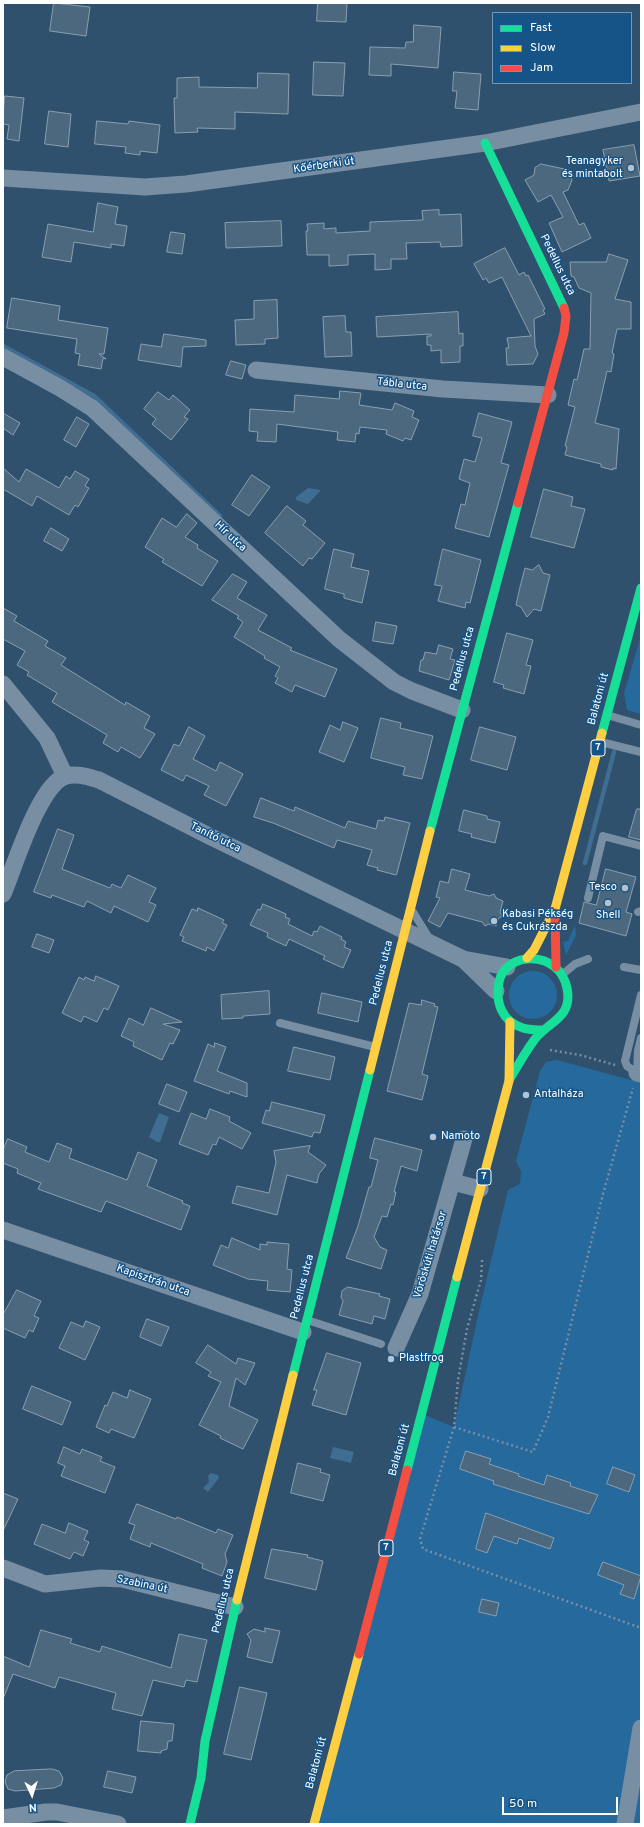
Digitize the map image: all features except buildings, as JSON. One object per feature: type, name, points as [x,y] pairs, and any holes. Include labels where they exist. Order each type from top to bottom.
[{"type":"street","name":"Kőérberki út","points":[[3,178],[145,187],[167,186],[484,143],[641,112]]},
{"type":"street","name":"Pedellus utca","points":[[190,1824],[201,1778],[205,1741],[235,1607],[376,1047],[410,905],[564,333],[566,316],[563,304],[484,143]]},
{"type":"street","name":"Hír utca","points":[[3,357],[60,388],[92,408],[339,639],[379,671],[412,691],[462,710]]},
{"type":"street","name":"Tábla utca","points":[[256,370],[443,389],[548,395]]},
{"type":"street","name":"Balatoni út","points":[[527,958],[534,950],[555,909],[641,588]]},
{"type":"street","points":[[3,684],[47,738],[65,776],[53,784],[40,803],[3,894]]},
{"type":"street","name":"Tanító utca","points":[[65,776],[82,775],[99,780],[463,959],[507,967]]},
{"type":"street","name":"Balatoni út","points":[[555,909],[556,967]]},
{"type":"street","name":"Balatoni út","points":[[509,1081],[536,1038],[544,1030],[553,1025],[562,1015],[568,1003],[568,989],[562,974],[556,967],[542,959],[527,958]]},
{"type":"street","points":[[527,958],[516,961],[507,967],[497,982],[497,1003],[502,1013],[510,1022],[520,1028],[532,1031],[544,1030]]},
{"type":"street","name":"Tanító utca","points":[[463,959],[496,991]]},
{"type":"street","name":"Balatoni út","points":[[314,1824],[509,1081],[510,1022]]},
{"type":"street","name":"Vöröskúti határsor","points":[[388,1346],[420,1294],[464,1139]]},
{"type":"street","points":[[453,1182],[480,1189]]},
{"type":"street","name":"Kapisztrán utca","points":[[3,1230],[305,1326]]},
{"type":"street","name":"Szabina út","points":[[3,1568],[45,1584],[101,1578],[122,1579],[235,1607]]},
{"type":"street","points":[[625,1824],[641,1728]]},
{"type":"street","points":[[3,1818],[46,1812],[118,1824]]},
{"type":"lane","points":[[607,715],[641,725]]},
{"type":"lane","points":[[600,742],[641,752]]},
{"type":"lane","points":[[588,898],[603,836],[641,846]]},
{"type":"lane","points":[[410,905],[418,924],[434,946]]},
{"type":"lane","points":[[562,974],[575,964],[588,959]]},
{"type":"lane","points":[[624,967],[641,970]]},
{"type":"lane","points":[[639,1073],[627,1066],[625,1060],[641,995]]},
{"type":"lane","points":[[280,1023],[376,1047]]},
{"type":"lane","points":[[639,1073],[638,1051],[641,1038]]},
{"type":"lane","points":[[305,1326],[388,1346]]},
{"type":"path","points":[[454,1427],[534,1452],[548,1417],[603,1194],[639,1073],[580,1055],[542,1048]]},
{"type":"path","points":[[481,1255],[481,1280],[467,1329],[458,1380],[454,1427],[420,1539],[423,1550],[641,1628]]},
{"type":"shaded area","points":[[308,488],[321,490],[308,504],[296,500],[296,497]]},
{"type":"shaded area","points":[[641,636],[641,714],[627,710],[624,693]]},
{"type":"shaded area","points":[[575,925],[576,935],[566,955],[563,942],[568,941]]},
{"type":"shaded area","points":[[528,971],[538,971],[547,975],[553,981],[557,990],[557,1000],[553,1009],[547,1015],[538,1019],[528,1019],[519,1015],[513,1009],[509,1000],[509,990],[513,981],[519,975]]},
{"type":"shaded area","points":[[641,1038],[641,1824],[314,1824],[422,1414],[454,1427],[479,1311],[508,1190],[520,1184],[521,1171],[516,1161],[540,1071],[546,1062],[557,1060],[631,1080],[637,1073]]},
{"type":"shaded area","points":[[159,1113],[169,1117],[160,1142],[157,1142],[149,1137]]},
{"type":"shaded area","points":[[333,1447],[354,1452],[351,1463],[330,1458]]},
{"type":"shaded area","points":[[211,1473],[218,1475],[219,1478],[208,1492],[203,1488],[209,1482],[208,1476]]},
{"type":"waterway","points":[[3,346],[94,396],[220,516]]},
{"type":"waterway","points":[[585,863],[614,752]]},
{"type":"traffic: fast","points":[[485,143],[564,308]]},
{"type":"traffic: fast","points":[[430,831],[518,503]]},
{"type":"traffic: fast","points":[[602,733],[641,588]]},
{"type":"traffic: fast","points":[[509,1080],[535,1039],[563,1013],[568,998],[567,988],[562,975],[554,966],[544,961],[532,959],[521,960],[511,964],[503,972],[499,982],[499,1004],[505,1016],[516,1025],[528,1029],[544,1030]]},
{"type":"traffic: fast","points":[[293,1375],[370,1070]]},
{"type":"traffic: fast","points":[[407,1470],[457,1277]]},
{"type":"traffic: fast","points":[[190,1824],[201,1778],[205,1741],[237,1600]]},
{"type":"traffic: slow","points":[[527,958],[534,950],[555,909],[602,733]]},
{"type":"traffic: slow","points":[[370,1070],[430,831]]},
{"type":"traffic: slow","points":[[457,1277],[509,1081],[510,1022]]},
{"type":"traffic: slow","points":[[237,1600],[293,1375]]},
{"type":"traffic: slow","points":[[314,1824],[359,1654]]},
{"type":"traffic: jam","points":[[518,503],[564,333],[566,316],[564,308]]},
{"type":"traffic: jam","points":[[555,913],[556,967]]},
{"type":"traffic: jam","points":[[359,1654],[407,1470]]},
{"type":"place","name":"Teanagyker és mintabolt","points":[[631,168]]},
{"type":"place","name":"Tesco","points":[[625,888]]},
{"type":"place","name":"Shell","points":[[608,903]]},
{"type":"place","name":"Kabasi Pékség és Cukrászda","points":[[494,921]]},
{"type":"place","name":"Antalháza","points":[[526,1095]]},
{"type":"place","name":"Namoto","points":[[433,1137]]},
{"type":"place","name":"Plastfrog","points":[[391,1359]]}]
